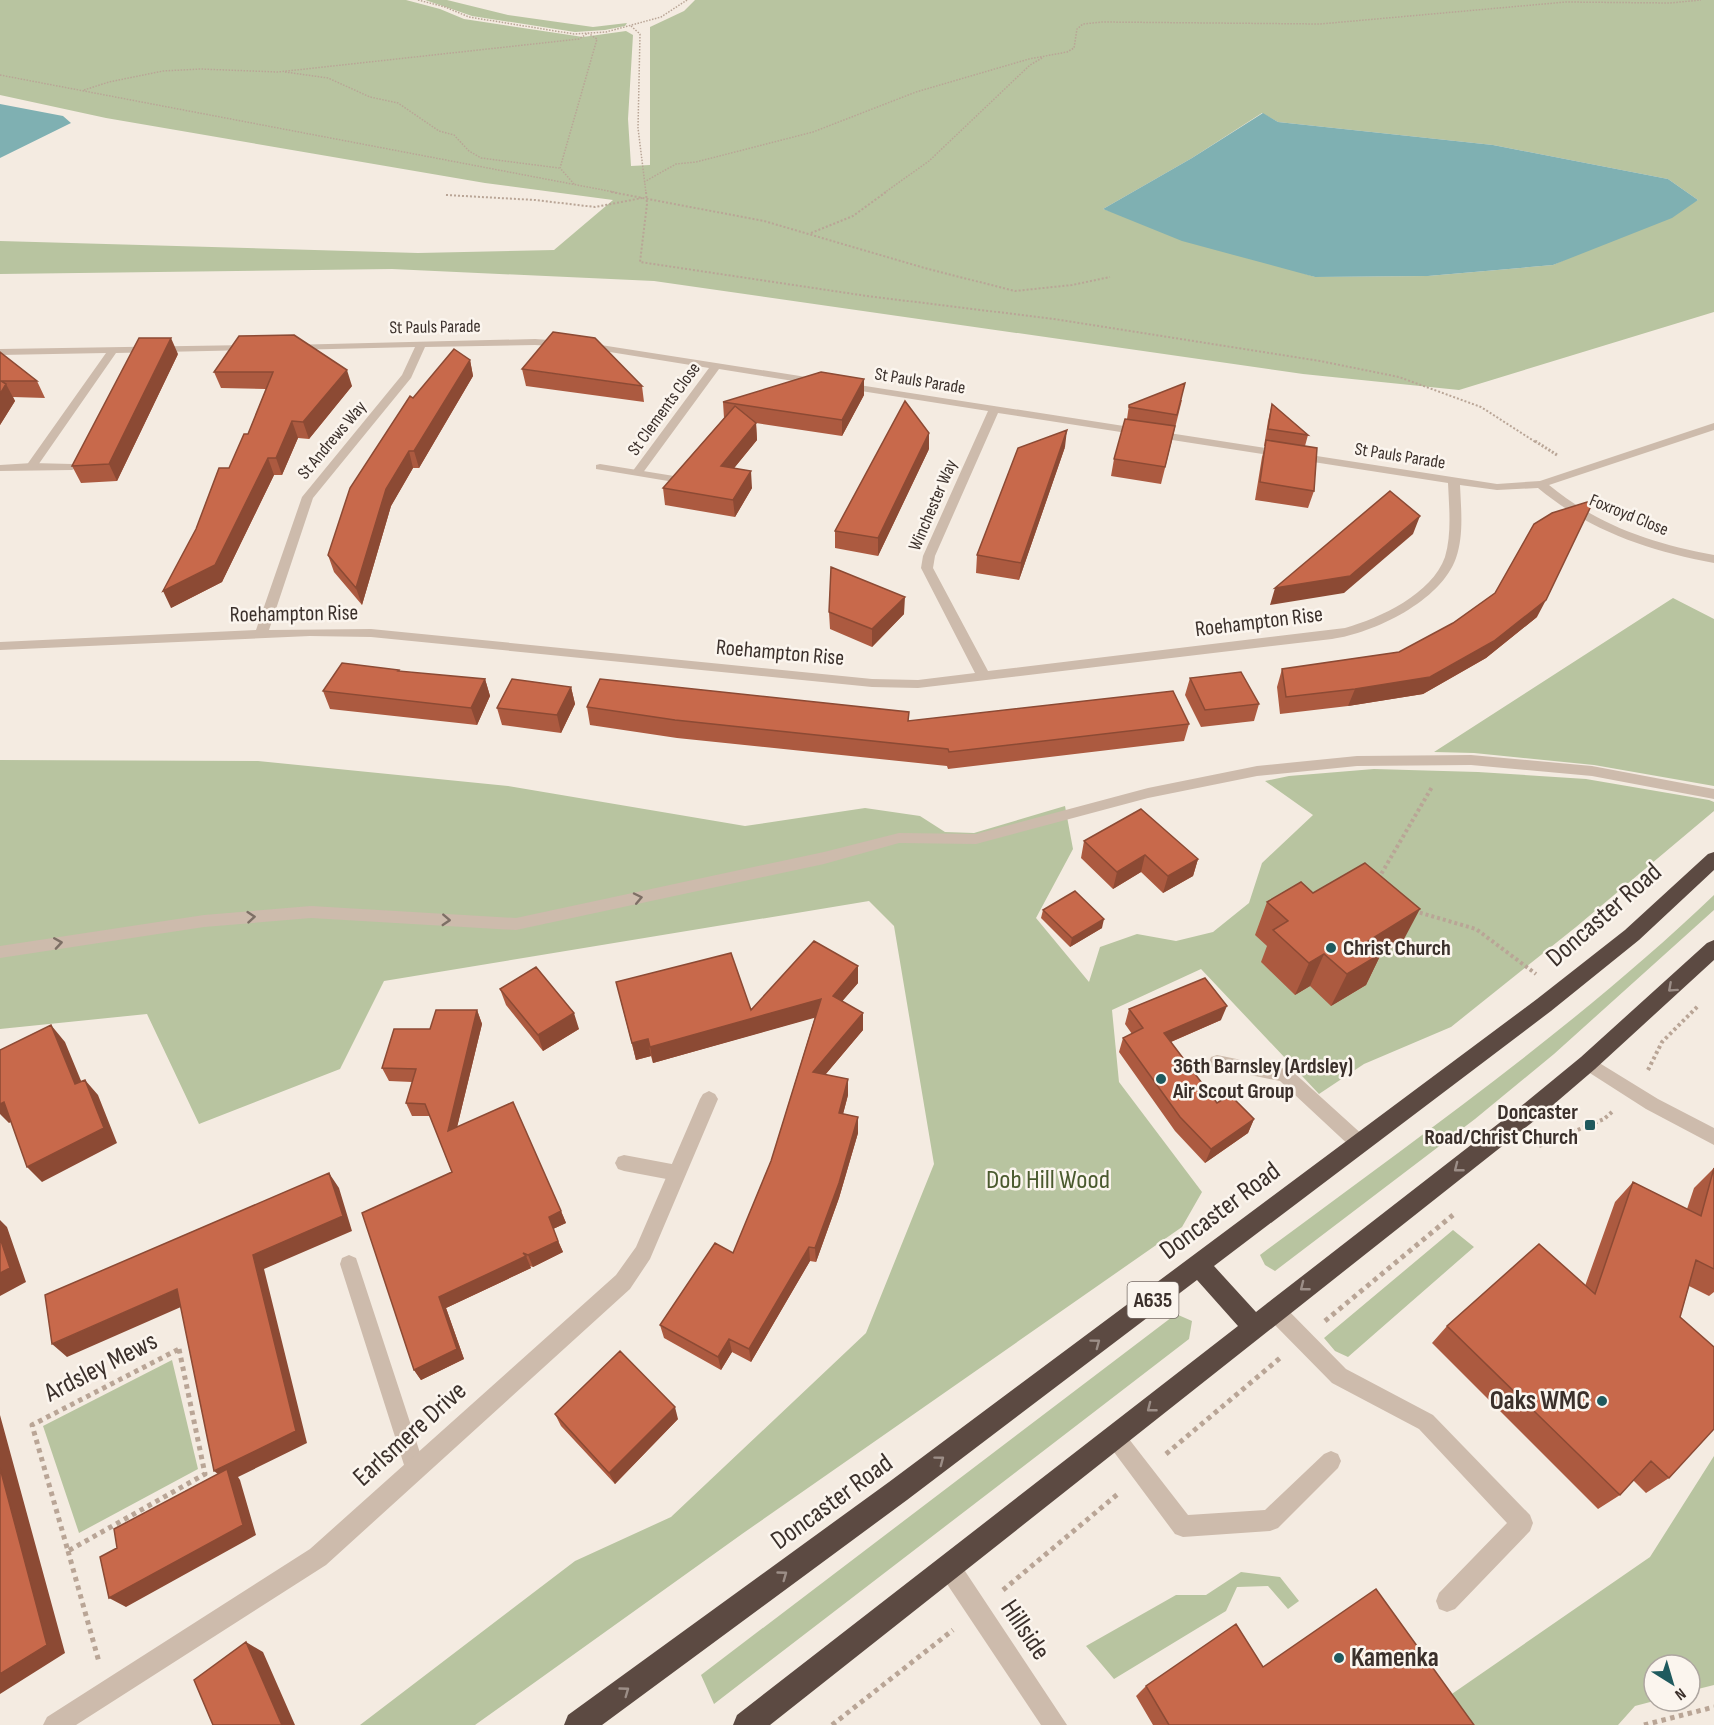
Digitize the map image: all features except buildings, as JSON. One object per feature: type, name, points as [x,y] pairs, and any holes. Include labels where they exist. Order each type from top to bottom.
[{"type":"highway","name":"Doncaster Road","points":[[578,1725],[898,1491],[1544,1005],[1632,935],[1714,859]]},
{"type":"highway","points":[[747,1725],[1532,1110],[1588,1063],[1714,948]]},
{"type":"highway","points":[[1199,1266],[1254,1326]]},
{"type":"street","name":"St Andrews Way","points":[[261,635],[308,497],[407,376],[422,344]]},
{"type":"street","name":"St Pauls Parade","points":[[280,347],[564,344],[1497,487],[1540,484],[1714,426]]},
{"type":"street","points":[[0,352],[256,348]]},
{"type":"street","points":[[32,466],[113,350]]},
{"type":"street","name":"St Clements Close","points":[[638,472],[716,366]]},
{"type":"street","name":"Winchester Way","points":[[984,677],[927,568],[929,556],[994,409]]},
{"type":"street","points":[[0,468],[72,467]]},
{"type":"street","points":[[600,467],[674,479]]},
{"type":"street","name":"Roehampton Rise","points":[[0,646],[310,632],[371,633],[872,682],[918,684],[984,677],[1356,630],[1420,596],[1437,580],[1449,561],[1455,537],[1454,482]]},
{"type":"street","name":"Foxroyd Close","points":[[1540,484],[1578,514],[1604,526],[1642,542],[1680,554],[1714,559]]},
{"type":"street","points":[[0,952],[204,921],[311,912],[516,924],[824,858],[899,838],[976,838],[1148,793],[1257,771],[1357,761],[1471,760],[1592,771],[1714,794]]},
{"type":"street","points":[[1217,1062],[1285,1075],[1359,1143]]},
{"type":"street","points":[[1588,1063],[1660,1109],[1714,1137]]},
{"type":"street","name":"Earlsmere Drive","points":[[55,1725],[318,1557],[623,1282],[643,1253],[709,1099]]},
{"type":"street","points":[[624,1163],[677,1173]]},
{"type":"street","points":[[349,1264],[415,1468]]},
{"type":"street","points":[[1274,1310],[1339,1377],[1426,1422],[1521,1523],[1447,1601]]},
{"type":"street","points":[[1115,1437],[1183,1526],[1270,1520],[1331,1461]]},
{"type":"street","name":"Hillside","points":[[949,1567],[1055,1725]]},
{"type":"path","points":[[417,0],[445,7],[469,17],[574,34],[631,26],[661,16],[676,9],[687,0]]},
{"type":"path","points":[[644,182],[675,164],[696,162],[813,132],[916,92],[1067,52],[1074,48],[1077,29],[1083,24],[1102,21],[1320,24],[1566,2],[1670,3],[1701,0]]},
{"type":"path","points":[[631,26],[640,34],[638,128],[646,197],[640,262],[867,296],[1054,319],[1320,361],[1399,377],[1480,407],[1583,471]]},
{"type":"path","points":[[278,72],[579,39],[588,33]]},
{"type":"path","points":[[560,168],[597,39],[588,33]]},
{"type":"path","points":[[810,233],[853,216],[929,161],[1030,65],[1046,56]]},
{"type":"path","points":[[83,90],[109,82],[164,71],[200,69],[278,72],[328,78],[370,96],[398,103],[439,131],[454,135],[469,151],[482,158],[560,168],[575,184]]},
{"type":"path","points":[[0,75],[646,197],[810,233],[928,269],[1015,291],[1072,285],[1110,277]]},
{"type":"path","points":[[446,195],[535,200],[595,207],[646,197]]},
{"type":"path","points":[[1385,884],[1380,876],[1437,778],[1431,761]]},
{"type":"path","points":[[1410,910],[1476,929],[1521,962]]},
{"type":"path","name":"Ardsley Mews","points":[[67,1551],[205,1474],[179,1349],[32,1425],[67,1551],[107,1691]]},
{"type":"path","points":[[1644,1725],[1714,1707]]},
{"type":"green space","points":[[0,0],[406,0],[440,9],[464,19],[583,37],[626,31],[633,35],[628,119],[631,166],[650,165],[650,27],[684,11],[695,0],[1714,0],[1714,312],[1459,390],[1303,374],[654,281],[392,269],[0,274],[0,241],[418,253],[554,250],[613,200],[485,183],[106,118],[0,95]],"holes":[[[1262,113],[1278,122],[1493,145],[1668,179],[1698,200],[1553,265],[1428,276],[1315,277],[1103,209],[1192,158]]]},
{"type":"green space","points":[[425,0],[447,0],[508,15],[593,27],[627,23],[625,26],[605,30],[575,32],[472,16]]},
{"type":"green space","points":[[1673,598],[1714,619],[1714,786],[1594,765],[1474,753],[1434,752]]},
{"type":"green space","name":"Dob Hill Wood","points":[[0,760],[258,761],[508,786],[745,826],[865,808],[920,816],[945,832],[974,833],[1065,806],[1073,849],[1036,918],[1089,982],[1100,947],[1137,934],[1176,941],[1213,932],[1249,903],[1262,863],[1313,815],[1265,781],[1289,776],[1374,769],[1478,772],[1586,779],[1709,800],[1714,802],[1714,811],[1576,927],[1451,1027],[1364,1064],[1319,1094],[1201,969],[1112,1010],[1119,1082],[1202,1192],[1182,1227],[742,1534],[475,1725],[360,1725],[575,1561],[671,1517],[866,1333],[934,1164],[894,926],[869,901],[384,981],[340,1069],[199,1124],[147,1014],[0,1029]]},
{"type":"green space","points":[[1714,895],[1714,910],[1554,1054],[1475,1119],[1275,1271],[1265,1265],[1260,1255],[1435,1126],[1550,1037],[1661,944]]},
{"type":"green space","points":[[1453,1230],[1474,1247],[1348,1357],[1335,1351],[1324,1338]]},
{"type":"green space","points":[[1176,1314],[1192,1321],[1189,1339],[714,1704],[701,1675]]},
{"type":"green space","points":[[172,1360],[198,1469],[79,1533],[43,1426]]},
{"type":"green space","points":[[1714,1456],[1714,1685],[1702,1688],[1702,1653],[1642,1653],[1642,1704],[1635,1706],[1618,1725],[1446,1725],[1433,1707],[1650,1557]]},
{"type":"green space","points":[[1241,1572],[1280,1577],[1299,1601],[1288,1609],[1268,1586],[1237,1587],[1226,1611],[1114,1679],[1086,1646],[1176,1595],[1206,1595]]},
{"type":"water","points":[[0,104],[63,116],[71,123],[0,158]]},
{"type":"water","points":[[1263,113],[1278,122],[1493,145],[1668,179],[1698,200],[1672,218],[1553,265],[1428,276],[1315,277],[1182,241],[1103,209],[1192,158]]},
{"type":"place","name":"Christ Church","points":[[1331,948]]},
{"type":"place","name":"36th Barnsley (Ardsley) Air Scout Group","points":[[1161,1079]]},
{"type":"place","name":"Doncaster Road/Christ Church","points":[[1590,1125]]},
{"type":"place","name":"Oaks WMC","points":[[1602,1401]]},
{"type":"place","name":"Kamenka","points":[[1339,1658]]}]
